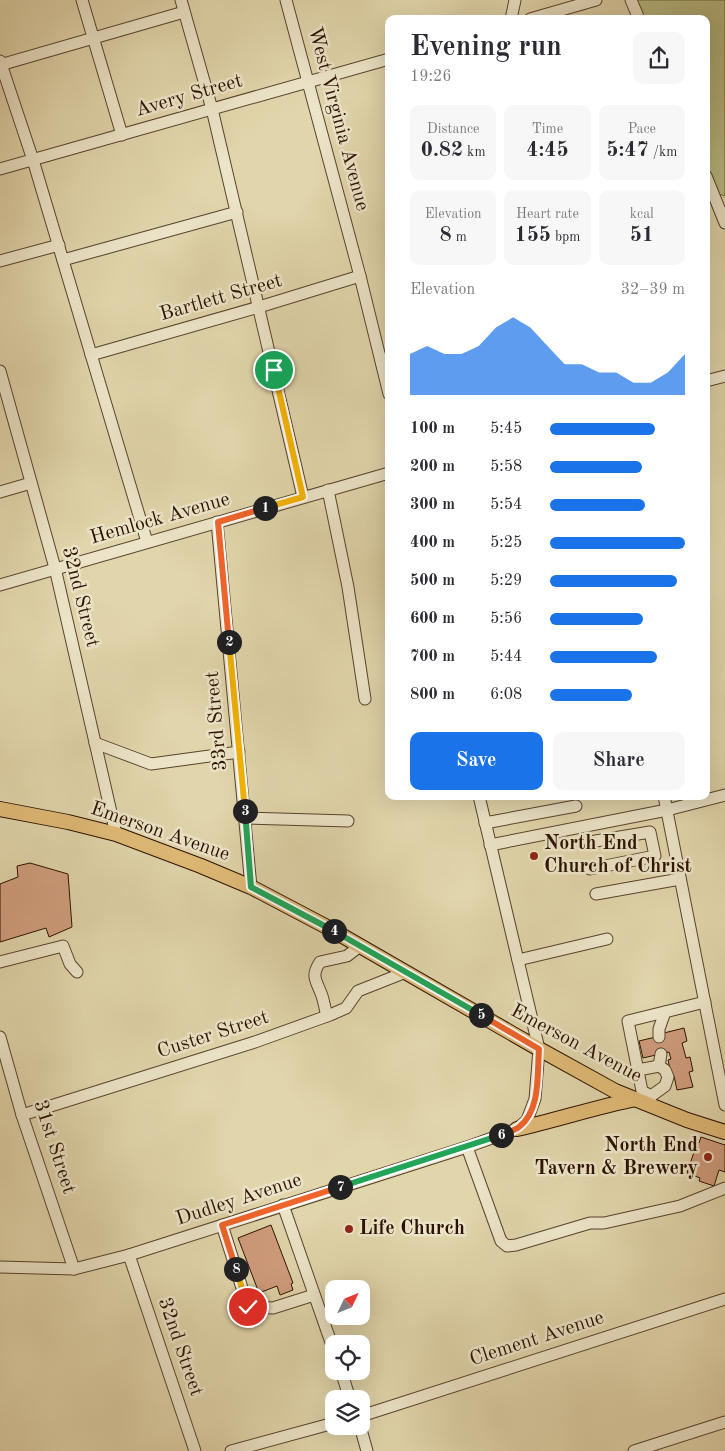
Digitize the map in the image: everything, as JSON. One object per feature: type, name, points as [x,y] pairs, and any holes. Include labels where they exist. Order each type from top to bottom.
[{"type":"main road","name":"Emerson Avenue","points":[[0,809],[68,822],[116,834],[251,887],[360,946],[616,1091],[636,1100],[650,1100],[725,1132]]},
{"type":"main road","points":[[517,1129],[603,1106],[636,1100]]},
{"type":"street","points":[[82,0],[122,135]]},
{"type":"street","points":[[181,0],[212,109],[303,497]]},
{"type":"street","name":"West Virginia Avenue","points":[[286,0],[360,276],[385,378]]},
{"type":"street","points":[[512,15],[515,0]]},
{"type":"street","points":[[544,15],[596,0]]},
{"type":"street","points":[[631,0],[637,15]]},
{"type":"street","points":[[147,542],[34,160],[0,63],[184,12]]},
{"type":"street","name":"Avery Street","points":[[0,169],[385,60]]},
{"type":"street","points":[[710,186],[725,223]]},
{"type":"street","points":[[63,260],[237,212]]},
{"type":"street","points":[[0,261],[59,245]]},
{"type":"street","name":"Bartlett Street","points":[[92,355],[360,276]]},
{"type":"street","name":"32nd Street","points":[[0,371],[30,483],[56,568],[116,834]]},
{"type":"street","points":[[710,380],[725,376]]},
{"type":"street","name":"Hemlock Avenue","points":[[0,585],[385,474]]},
{"type":"street","points":[[0,492],[30,483]]},
{"type":"street","points":[[328,490],[348,588],[365,699]]},
{"type":"street","name":"33rd Street","points":[[218,522],[251,887]]},
{"type":"street","points":[[95,744],[151,764],[239,752]]},
{"type":"street","points":[[710,799],[725,795]]},
{"type":"street","points":[[480,800],[539,1049],[535,1099],[527,1120],[517,1129]]},
{"type":"street","points":[[665,800],[725,1105]]},
{"type":"street","points":[[490,845],[667,810],[706,800]]},
{"type":"street","points":[[485,823],[576,806]]},
{"type":"street","points":[[246,818],[348,820]]},
{"type":"street","points":[[584,843],[650,832],[655,856],[590,869]]},
{"type":"street","points":[[652,844],[673,841]]},
{"type":"street","points":[[596,894],[680,879]]},
{"type":"street","points":[[518,960],[607,939]]},
{"type":"street","points":[[0,962],[63,946],[70,964],[77,972]]},
{"type":"street","points":[[327,1016],[322,996],[314,979],[315,970],[320,962],[347,956],[360,946]]},
{"type":"street","name":"Custer Street","points":[[22,1114],[256,1042],[327,1016],[346,1008],[358,990],[406,972]]},
{"type":"street","points":[[638,1070],[658,1066],[665,1070],[668,1077],[665,1086],[650,1100],[642,1090],[628,1021],[704,1002]]},
{"type":"street","points":[[659,1037],[658,1029],[665,1012]]},
{"type":"street","name":"31st Street","points":[[0,1037],[22,1114],[74,1269]]},
{"type":"street","points":[[658,1066],[661,1054]]},
{"type":"street","name":"Dudley Avenue","points":[[0,1267],[74,1269],[129,1255],[467,1147],[517,1129]]},
{"type":"street","points":[[467,1147],[501,1241],[507,1246],[590,1223],[604,1223],[680,1206],[725,1188]]},
{"type":"street","points":[[283,1205],[328,1335]]},
{"type":"street","points":[[222,1225],[248,1307],[273,1308],[314,1295]]},
{"type":"street","name":"32nd Street","points":[[129,1255],[195,1451]]},
{"type":"street","name":"Clement Avenue","points":[[370,1413],[676,1313],[725,1299]]},
{"type":"street","points":[[634,1451],[725,1422]]},
{"type":"street","points":[[231,1451],[325,1425]]},
{"type":"street","points":[[363,1435],[367,1451]]},
{"type":"green space","points":[[631,0],[725,0],[725,196],[713,192],[710,185],[710,15],[637,15]]},
{"type":"building","points":[[30,863],[68,874],[72,927],[49,937],[46,928],[0,942],[0,884],[18,877],[17,866]]},
{"type":"building","points":[[684,1028],[687,1041],[682,1043],[686,1058],[690,1057],[693,1071],[689,1072],[693,1087],[677,1090],[668,1060],[671,1059],[669,1052],[643,1058],[639,1041]]},
{"type":"building","name":"North End Tavern & Brewery","points":[[701,1137],[725,1145],[725,1172],[719,1170],[714,1186],[699,1181],[700,1178],[687,1173],[697,1143],[699,1143]]},
{"type":"building","points":[[271,1225],[293,1283],[291,1284],[293,1290],[280,1295],[277,1286],[259,1293],[238,1238]]},
{"type":"place","name":"North End Church of Christ","points":[[534,856]]},
{"type":"place","name":"North End Tavern & Brewery","points":[[708,1157]]},
{"type":"place","name":"Life Church","points":[[349,1229]]},
{"type":"route","points":[[248,1307],[222,1225],[467,1147],[517,1129],[527,1120],[535,1099],[539,1049],[327,927],[251,887],[218,522],[303,497],[274,370]]}]
